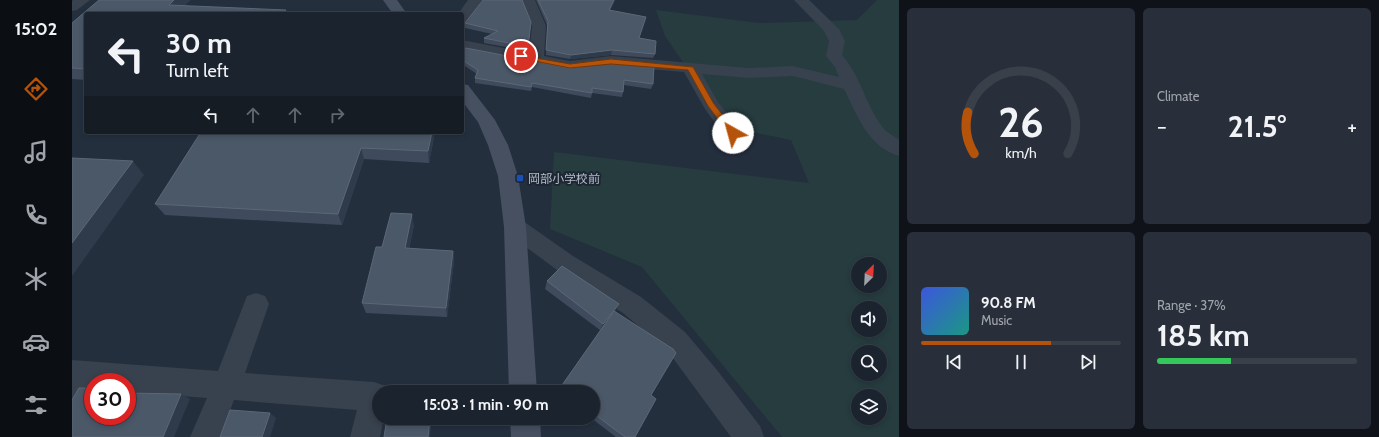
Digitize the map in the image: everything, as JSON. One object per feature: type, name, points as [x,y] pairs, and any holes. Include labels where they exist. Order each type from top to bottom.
[{"type":"street","points":[[72,7],[83,0]]},
{"type":"street","points":[[390,0],[399,12]]},
{"type":"street","points":[[464,16],[475,0]]},
{"type":"street","points":[[528,0],[539,26],[536,59]]},
{"type":"street","points":[[801,0],[831,29],[837,41],[834,56],[843,66],[869,121],[880,136],[899,149]]},
{"type":"street","points":[[464,46],[570,66],[611,62],[748,72],[793,71],[851,85]]},
{"type":"street","points":[[690,68],[711,105],[738,140]]},
{"type":"street","points":[[464,92],[486,120],[498,145],[508,176],[515,227],[523,385]]},
{"type":"street","points":[[515,227],[565,263],[632,305],[676,341],[749,437]]},
{"type":"street","points":[[205,437],[226,386],[256,304]]},
{"type":"street","points":[[76,381],[226,386],[372,396]]},
{"type":"street","points":[[365,437],[372,411]]},
{"type":"street","points":[[525,425],[526,437]]},
{"type":"green space","points":[[877,0],[899,0],[899,437],[782,437],[642,267],[550,229],[554,152],[809,183],[791,140],[728,127],[665,36],[656,10],[759,23],[857,20]]},
{"type":"building","points":[[99,0],[174,0],[169,5],[286,10],[284,12],[85,12]]},
{"type":"building","points":[[483,0],[522,0],[531,22],[528,47],[484,38],[498,31],[465,23]]},
{"type":"building","points":[[538,0],[614,0],[609,10],[646,17],[639,38],[656,41],[655,54],[612,50],[571,55],[546,50],[548,21]]},
{"type":"building","points":[[84,13],[84,69],[72,68],[72,23]]},
{"type":"building","points":[[466,48],[570,68],[612,63],[654,66],[653,84],[624,80],[623,92],[592,88],[592,93],[532,83],[531,87],[475,78],[478,70],[464,61],[464,49]]},
{"type":"building","points":[[200,134],[432,134],[428,151],[361,148],[338,214],[155,204]]},
{"type":"building","points":[[72,158],[133,161],[72,243]]},
{"type":"building","points":[[391,213],[412,214],[405,248],[453,251],[446,308],[362,303],[376,247],[382,247]]},
{"type":"building","points":[[562,266],[619,304],[603,324],[547,281]]},
{"type":"building","points":[[614,311],[673,349],[676,353],[651,395],[656,399],[635,437],[625,437],[600,418],[600,385],[562,385]]},
{"type":"building","points":[[79,388],[84,388],[84,425],[136,425],[136,393],[181,394],[163,437],[72,437],[72,400]]},
{"type":"building","points":[[230,410],[270,413],[262,437],[220,437]]},
{"type":"building","points":[[386,425],[429,425],[428,437],[384,437]]},
{"type":"place","name":"岡部小学校前","points":[[520,178]]},
{"type":"route","points":[[521,56],[570,66],[611,62],[690,68],[711,105],[733,133]]}]
